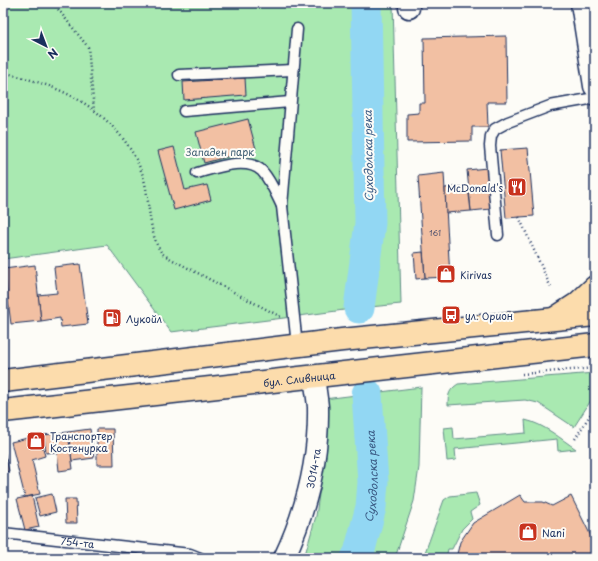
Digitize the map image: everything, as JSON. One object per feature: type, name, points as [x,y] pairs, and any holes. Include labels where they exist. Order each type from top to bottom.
[{"type":"main road","points":[[582,3],[595,86]]},
{"type":"main road","points":[[555,318],[578,304],[595,287]]},
{"type":"main road","points":[[3,381],[297,345],[595,315]]},
{"type":"main road","name":"бул. Сливница","points":[[3,412],[595,345]]},
{"type":"main road","points":[[572,347],[595,352]]},
{"type":"street","name":"3014-та","points":[[284,558],[308,492],[316,448],[318,406],[314,376]]},
{"type":"lane","points":[[296,29],[282,206],[297,345]]},
{"type":"lane","points":[[180,75],[293,70]]},
{"type":"lane","points":[[498,235],[490,146],[491,136],[495,129],[521,116],[550,106],[595,98]]},
{"type":"lane","points":[[184,111],[290,102]]},
{"type":"lane","points":[[197,173],[235,164],[250,164],[261,170],[270,181],[282,206]]},
{"type":"lane","name":"754-та","points":[[3,533],[190,554],[200,558]]},
{"type":"path","points":[[53,3],[88,47],[94,110]]},
{"type":"path","points":[[3,72],[43,84],[76,98],[94,110],[118,132],[133,152],[143,176],[155,241],[162,253],[294,323]]},
{"type":"path","points":[[519,217],[552,290]]},
{"type":"path","points":[[575,439],[595,408]]},
{"type":"green space","name":"Западен парк","points":[[3,3],[393,3],[401,304],[171,332],[107,245],[3,259]]},
{"type":"green space","points":[[595,373],[595,394],[574,427],[538,403],[525,400],[448,405],[450,393],[458,384]]},
{"type":"green space","points":[[421,387],[419,467],[414,501],[395,558],[304,558],[316,516],[324,459],[324,399]]},
{"type":"green space","points":[[525,420],[546,428],[576,449],[558,451],[557,439],[455,449],[456,460],[447,461],[444,428],[453,427],[454,439],[526,433]]},
{"type":"green space","points":[[476,493],[480,505],[470,512],[472,519],[462,529],[452,549],[448,549],[446,558],[423,558],[444,500],[450,496]]},
{"type":"building","points":[[506,36],[507,102],[487,102],[488,127],[472,127],[472,141],[407,142],[407,114],[419,113],[419,103],[425,103],[424,38]]},
{"type":"building","points":[[245,78],[246,95],[184,100],[183,82]]},
{"type":"building","points":[[248,119],[256,149],[204,163],[196,132]]},
{"type":"building","points":[[174,147],[185,190],[207,185],[211,200],[174,210],[158,151]]},
{"type":"building","points":[[528,148],[534,216],[506,218],[500,150]]},
{"type":"building","points":[[487,168],[491,209],[471,211],[467,170]]},
{"type":"building","points":[[444,173],[450,277],[425,278],[418,176]]},
{"type":"building","points":[[468,186],[471,211],[446,213],[445,188]]},
{"type":"building","points":[[3,226],[6,248],[3,248]]},
{"type":"building","points":[[423,252],[425,278],[416,279],[414,253]]},
{"type":"building","points":[[80,264],[88,324],[61,327],[60,318],[41,321],[38,295],[57,293],[54,267]]},
{"type":"building","points":[[35,265],[41,321],[11,324],[4,269]]},
{"type":"building","points":[[90,429],[94,458],[72,461],[68,432]]},
{"type":"building","points":[[97,429],[113,429],[114,465],[97,465]]},
{"type":"building","points":[[68,432],[73,469],[59,471],[57,452],[46,453],[44,435]]},
{"type":"building","points":[[40,435],[45,456],[32,460],[40,494],[25,497],[11,442]]},
{"type":"building","points":[[3,446],[9,471],[3,473]]},
{"type":"building","points":[[52,494],[56,512],[40,516],[35,498]]},
{"type":"building","name":"Nani","points":[[520,495],[525,502],[543,502],[552,506],[571,496],[595,544],[595,558],[456,558],[460,542],[473,523]]},
{"type":"building","points":[[32,496],[39,527],[25,530],[17,499]]},
{"type":"building","points":[[65,499],[76,499],[77,523],[66,523]]},
{"type":"waterway","name":"Суходолска река","points":[[359,308],[370,223],[366,3]]},
{"type":"waterway","name":"Суходолска река","points":[[356,558],[359,553],[371,507],[373,482],[367,394]]},
{"type":"place","name":"McDonald's","points":[[517,187]]},
{"type":"place","name":"Kirivas","points":[[446,274]]},
{"type":"place","name":"ул. Орион","points":[[451,315]]},
{"type":"place","name":"Лукойл","points":[[112,318]]},
{"type":"place","name":"Транспортер Костенурка","points":[[36,441]]},
{"type":"place","name":"Nani","points":[[528,532]]}]
